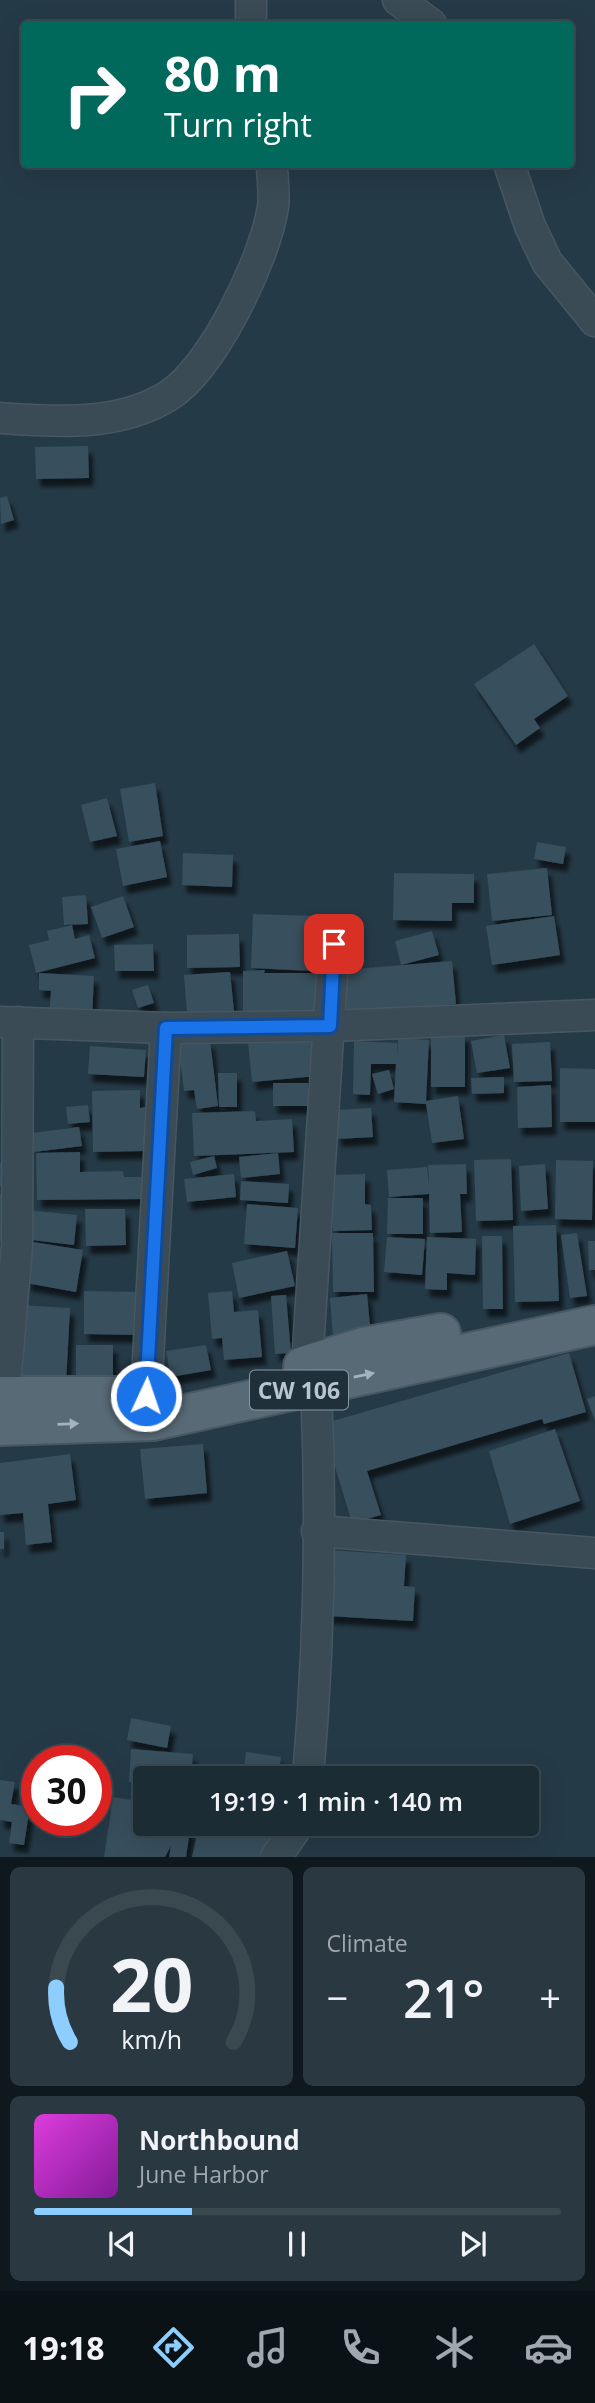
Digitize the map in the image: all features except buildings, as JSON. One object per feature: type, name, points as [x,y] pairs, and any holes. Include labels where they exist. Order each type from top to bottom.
[{"type":"main road","name":"CW 106","points":[[1,1406],[153,1421],[312,1375],[363,1347],[595,1305]]},
{"type":"main road","name":"CW 106","points":[[1,1406],[146,1396],[312,1375],[595,1325]]},
{"type":"street","points":[[251,0],[251,21]]},
{"type":"street","points":[[398,0],[427,21]]},
{"type":"street","points":[[0,418],[65,423],[126,413],[168,396],[194,372],[229,320],[262,255],[274,205],[272,168]]},
{"type":"street","points":[[510,168],[530,226],[547,262],[595,321]]},
{"type":"street","points":[[309,1766],[313,1718],[317,1531],[312,1375],[334,944]]},
{"type":"street","points":[[1,1406],[17,1246],[9,1022],[166,1028],[330,1026],[595,1015]]},
{"type":"street","points":[[146,1396],[166,1028]]},
{"type":"street","points":[[317,1531],[595,1553]]},
{"type":"street","points":[[276,1857],[291,1836]]},
{"type":"route","points":[[146,1396],[166,1028],[330,1026],[334,944]]}]
